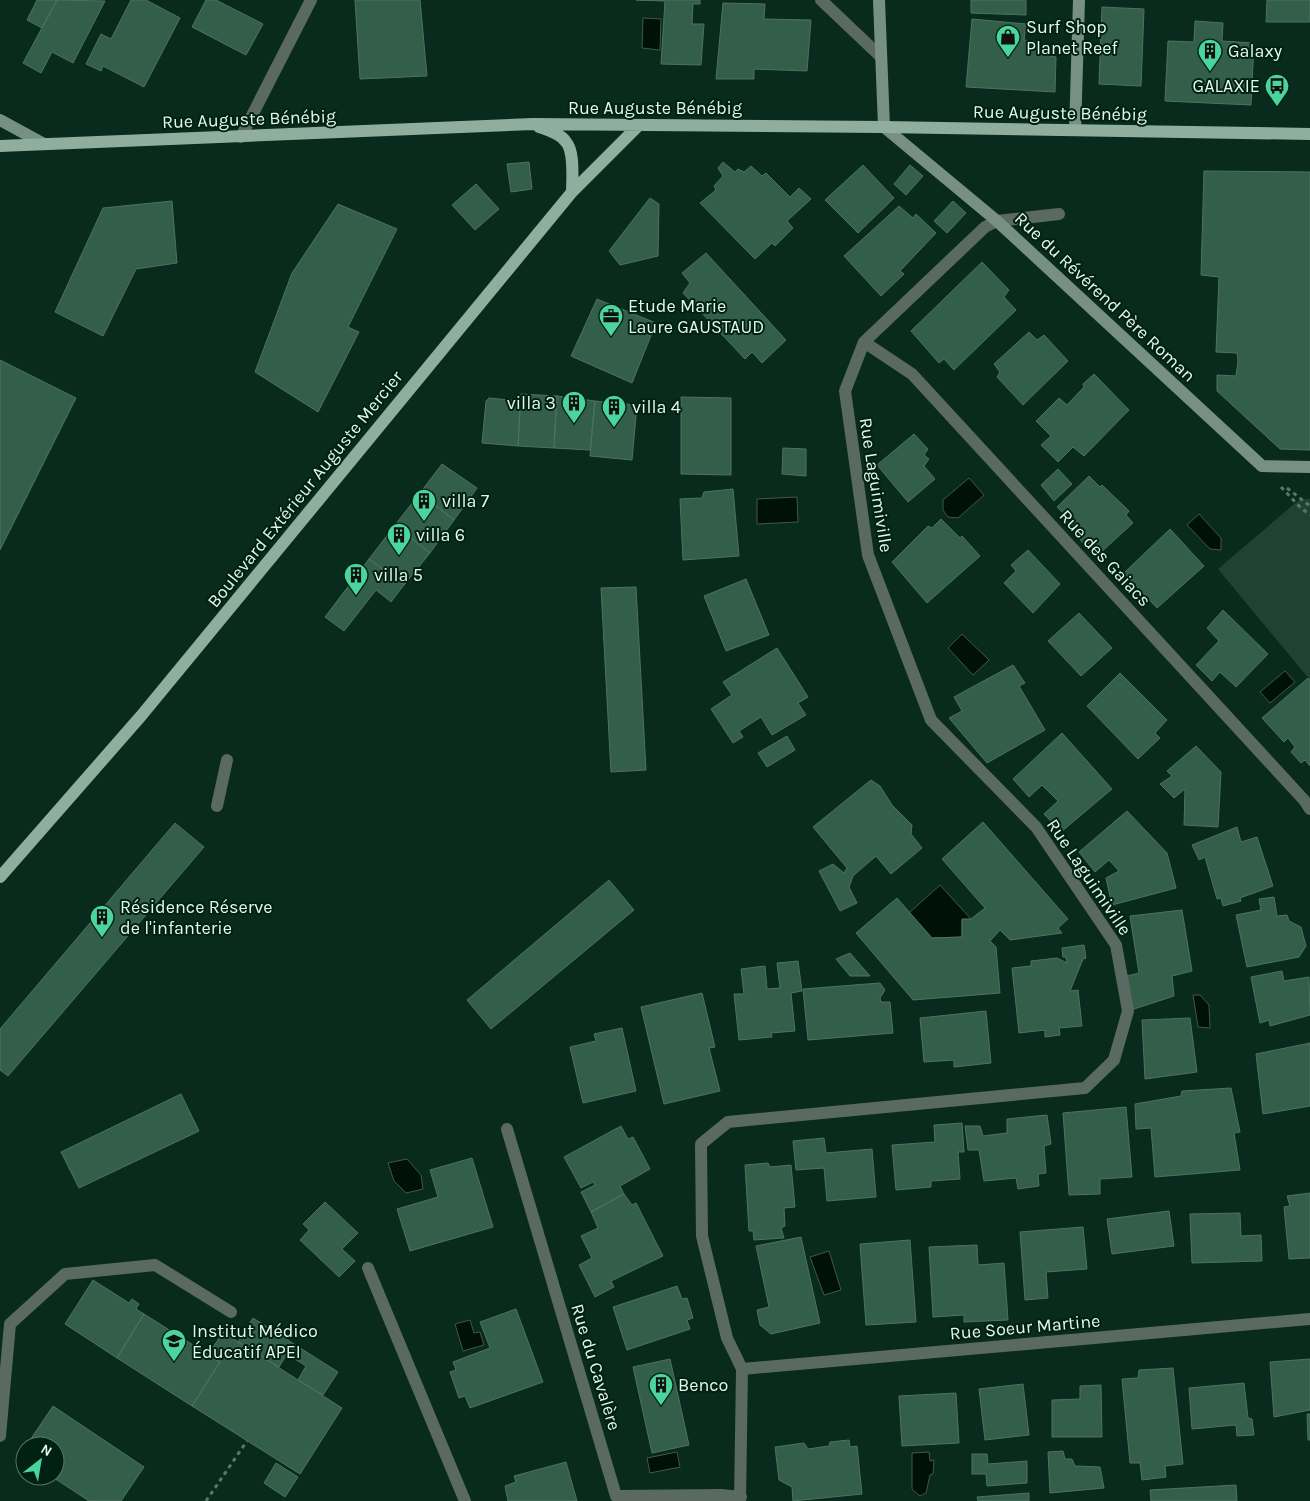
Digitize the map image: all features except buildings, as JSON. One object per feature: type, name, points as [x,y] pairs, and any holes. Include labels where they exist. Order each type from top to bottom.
[{"type":"main road","name":"Rue Auguste Bénébig","points":[[0,146],[533,124],[884,127],[1310,134]]},
{"type":"main road","points":[[533,124],[556,134],[567,142],[572,157],[572,192]]},
{"type":"main road","name":"Boulevard Extérieur Auguste Mercier","points":[[0,877],[141,716],[572,192],[639,125]]},
{"type":"street","points":[[241,137],[311,0]]},
{"type":"street","points":[[820,0],[880,56]]},
{"type":"street","points":[[880,0],[880,56],[884,127]]},
{"type":"street","points":[[1075,130],[1079,0]]},
{"type":"street","points":[[0,120],[44,144]]},
{"type":"street","name":"Rue du Révérend Père Roman","points":[[884,127],[997,221],[1262,466]]},
{"type":"street","points":[[997,221],[1059,214]]},
{"type":"street","name":"Rue Laguimiville","points":[[742,1369],[727,1338],[702,1236],[701,1144],[728,1122],[1085,1088],[1114,1060],[1128,1011],[1116,945],[1036,827],[931,720],[868,555],[845,391],[864,342],[985,227],[997,221]]},
{"type":"street","name":"Rue des Gaiacs","points":[[864,342],[912,374],[1304,800],[1310,809]]},
{"type":"street","points":[[1262,466],[1310,467]]},
{"type":"street","points":[[217,806],[227,760]]},
{"type":"street","name":"Rue du Cavalère","points":[[507,1129],[616,1496],[721,1495],[740,1499]]},
{"type":"street","points":[[0,1436],[10,1324],[65,1274],[155,1265],[231,1312]]},
{"type":"street","points":[[368,1268],[465,1501]]},
{"type":"street","name":"Rue Soeur Martine","points":[[742,1369],[1310,1319]]},
{"type":"street","points":[[740,1499],[742,1369]]},
{"type":"path","points":[[1262,466],[1300,507],[1310,515]]},
{"type":"path","points":[[206,1501],[247,1441]]},
{"type":"green space","points":[[1300,499],[1310,499],[1310,680],[1218,569]]},
{"type":"shaded area","points":[[643,18],[661,19],[660,50],[642,48]]},
{"type":"shaded area","points":[[969,478],[984,495],[958,518],[948,517],[943,510],[943,500]]},
{"type":"shaded area","points":[[797,497],[798,522],[757,524],[757,499]]},
{"type":"shaded area","points":[[1199,514],[1221,538],[1221,550],[1210,549],[1187,525]]},
{"type":"shaded area","points":[[962,634],[989,660],[973,675],[948,648]]},
{"type":"shaded area","points":[[1285,671],[1295,682],[1270,703],[1260,692]]},
{"type":"shaded area","points":[[940,885],[971,919],[962,920],[962,937],[932,938],[909,913]]},
{"type":"shaded area","points":[[1193,995],[1200,995],[1209,1005],[1210,1028],[1198,1027]]},
{"type":"shaded area","points":[[407,1159],[421,1175],[423,1189],[406,1193],[394,1181],[388,1163]]},
{"type":"shaded area","points":[[829,1251],[841,1290],[824,1295],[810,1257]]},
{"type":"shaded area","points":[[470,1320],[474,1333],[480,1332],[484,1345],[463,1351],[455,1324]]},
{"type":"shaded area","points":[[677,1452],[680,1467],[650,1473],[647,1458]]},
{"type":"shaded area","points":[[929,1452],[930,1461],[934,1460],[933,1474],[930,1475],[926,1493],[920,1496],[912,1489],[912,1453]]},
{"type":"place","name":"Surf Shop Planet Reef","points":[[1008,58]]},
{"type":"place","name":"Galaxy","points":[[1210,72]]},
{"type":"place","name":"GALAXIE","points":[[1277,107]]},
{"type":"place","name":"Etude Marie Laure GAUSTAUD","points":[[611,337]]},
{"type":"place","name":"villa 3","points":[[574,424]]},
{"type":"place","name":"villa 4","points":[[614,428]]},
{"type":"place","name":"villa 7","points":[[424,522]]},
{"type":"place","name":"villa 6","points":[[399,556]]},
{"type":"place","name":"villa 5","points":[[356,596]]},
{"type":"place","name":"Résidence Réserve de l'infanterie","points":[[102,938]]},
{"type":"place","name":"Institut Médico Éducatif APEI","points":[[174,1362]]},
{"type":"place","name":"Benco","points":[[661,1406]]}]
